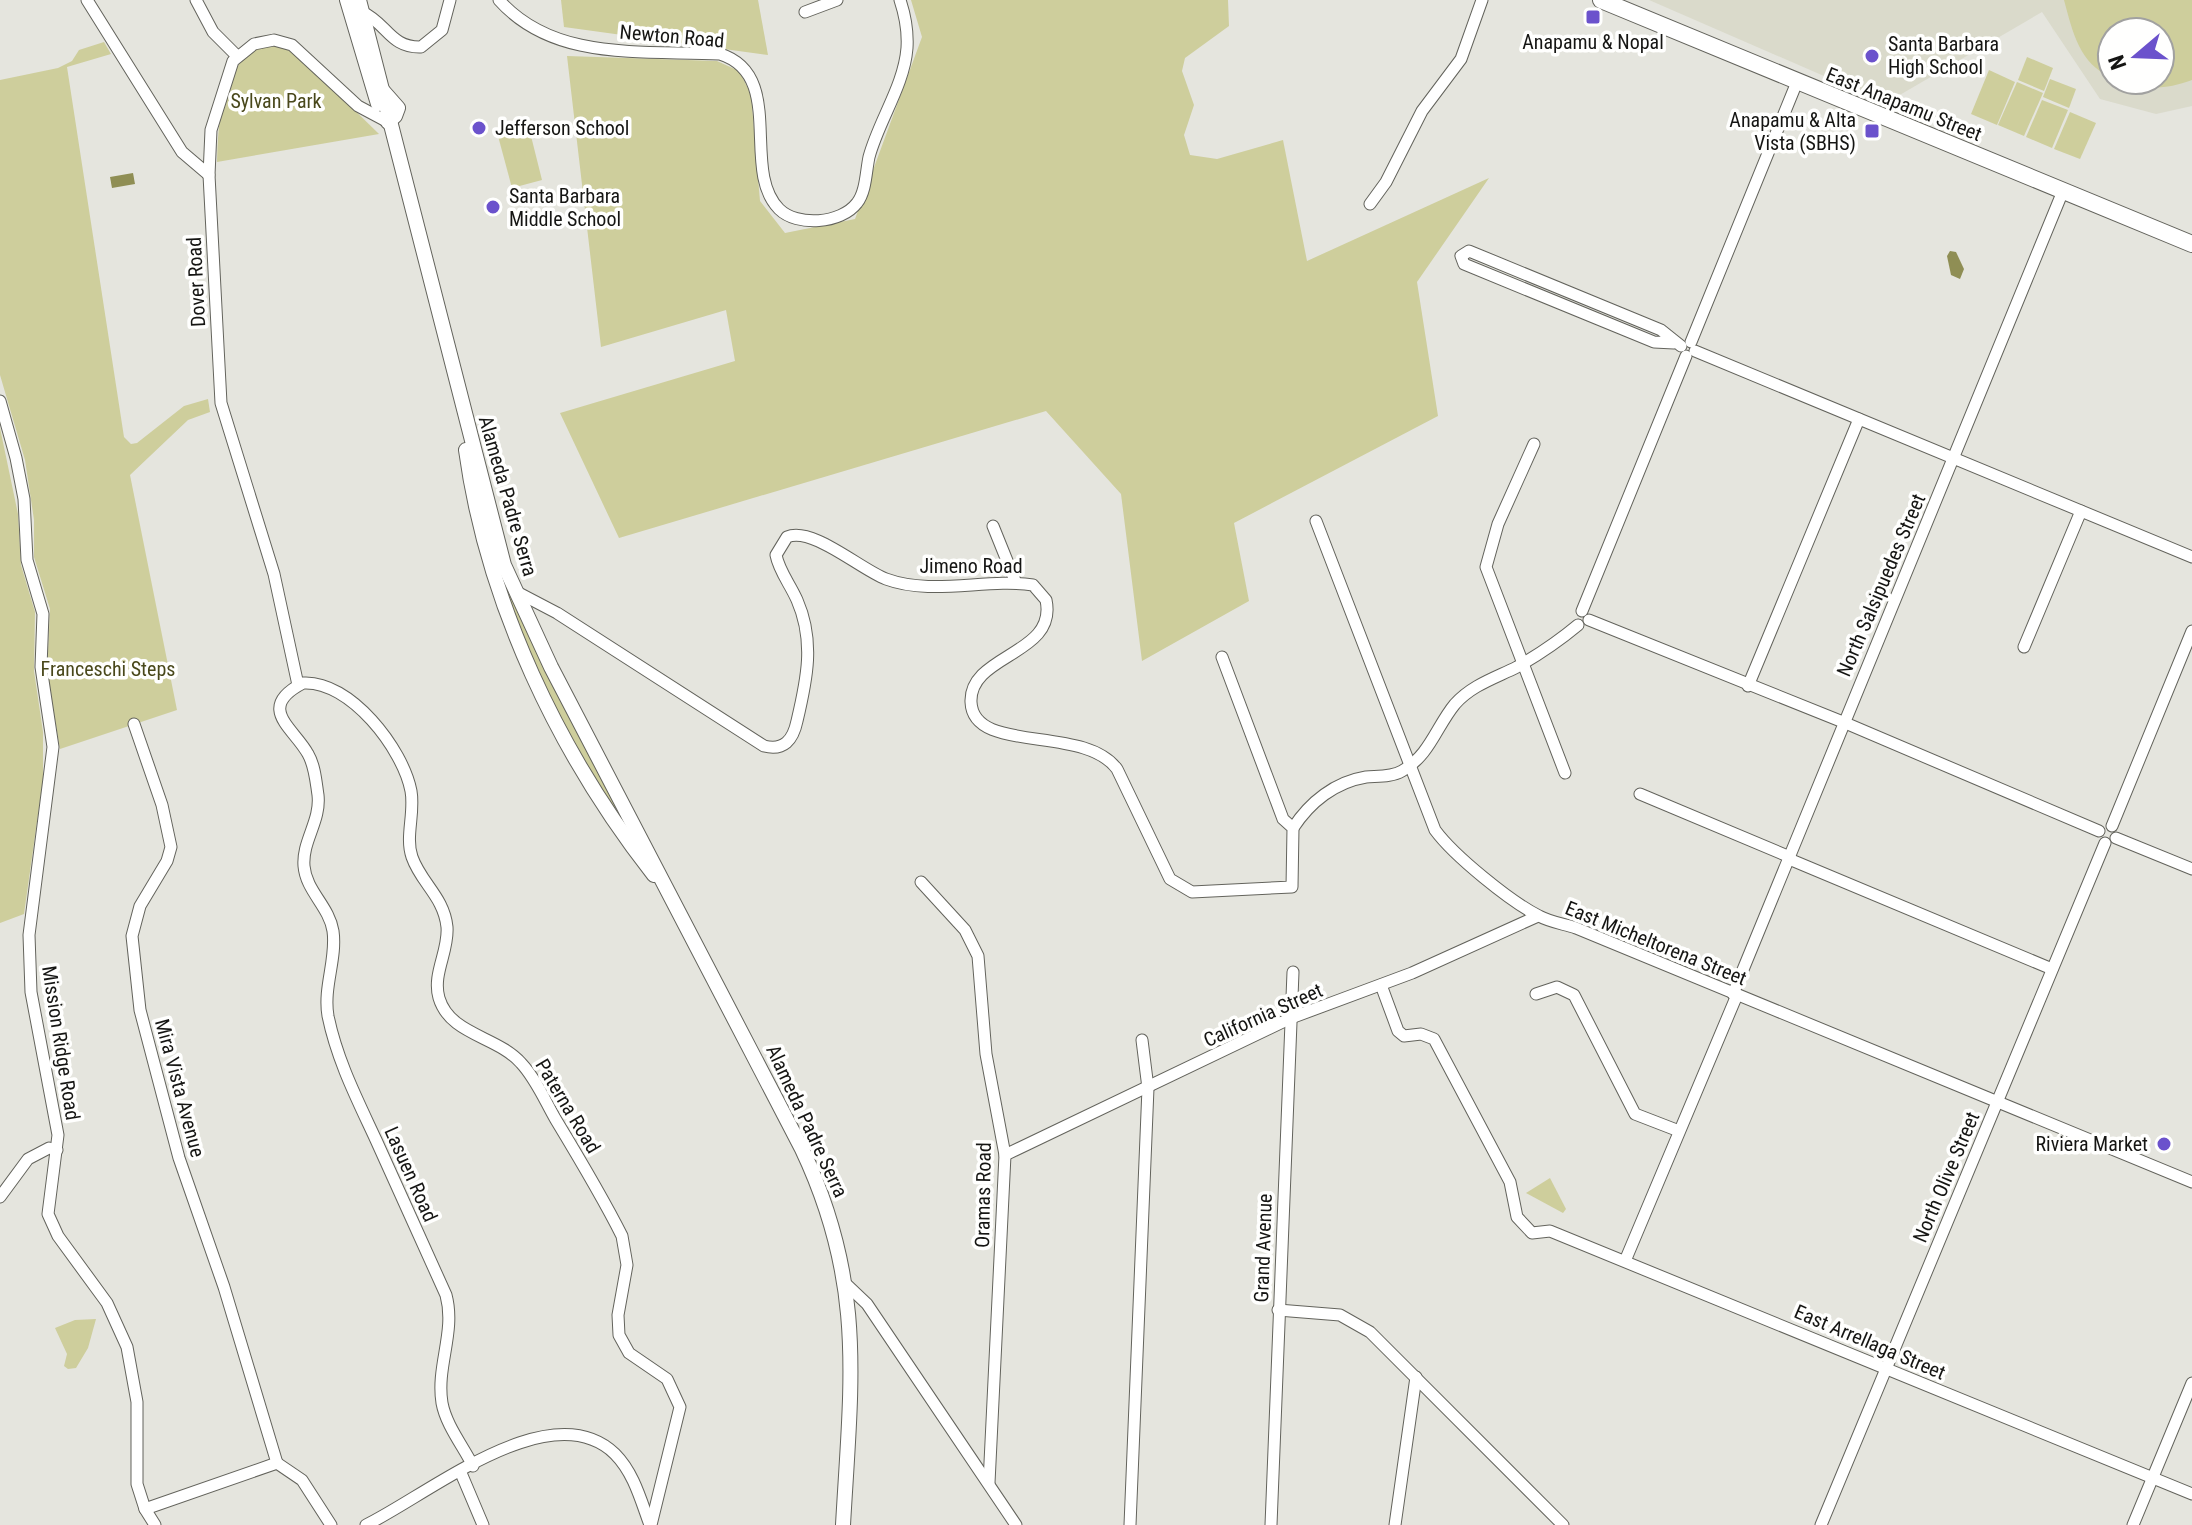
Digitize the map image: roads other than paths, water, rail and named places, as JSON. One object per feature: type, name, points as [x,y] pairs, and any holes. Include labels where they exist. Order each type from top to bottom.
[{"type":"main road","name":"East Anapamu Street","points":[[1601,0],[2192,244]]},
{"type":"street","points":[[87,0],[182,152],[209,175]]},
{"type":"street","points":[[196,0],[213,32],[237,56],[261,42],[288,43],[358,106],[388,122]]},
{"type":"street","name":"Alameda Padre Serra","points":[[347,0],[375,99],[388,122]]},
{"type":"street","points":[[360,6],[396,43],[421,47],[442,30],[450,0]]},
{"type":"street","name":"Newton Road","points":[[499,0],[523,25],[569,44],[720,54],[738,63],[756,91],[766,183],[773,202],[794,219],[813,221],[844,212],[858,202],[861,195],[877,130],[905,61],[907,34],[900,0]]},
{"type":"street","points":[[805,12],[837,0]]},
{"type":"street","points":[[1370,204],[1386,182],[1422,111],[1461,59],[1482,0]]},
{"type":"street","name":"Alameda Padre Serra","points":[[360,6],[462,407],[501,554],[515,591],[809,1163],[832,1223],[847,1285],[852,1359],[843,1525]]},
{"type":"street","name":"Dover Road","points":[[237,56],[225,77],[212,122],[209,175],[221,403],[274,574],[298,685]]},
{"type":"street","points":[[1222,657],[1283,819],[1293,828],[1306,809],[1330,791],[1359,779],[1395,774],[1410,766],[1430,745],[1464,695],[1521,665],[1583,619],[1685,348],[1797,82]]},
{"type":"street","name":"North Salsipuedes Street","points":[[1625,1261],[1843,722],[2063,191]]},
{"type":"street","points":[[1685,348],[1661,330],[1483,256],[1469,251],[1461,256],[1464,264],[1654,342],[1685,348],[2192,557]]},
{"type":"street","name":"Mission Ridge Road","points":[[0,401],[16,458],[25,512],[27,560],[43,614],[41,667],[53,747],[29,935],[29,966],[38,1035],[55,1113],[57,1150],[47,1197],[48,1214],[58,1236],[107,1303],[127,1347],[137,1402],[137,1484],[145,1509],[155,1525]]},
{"type":"street","name":"Alameda Padre Serra","points":[[462,407],[478,515],[491,571],[511,628],[604,808],[669,895]]},
{"type":"street","points":[[1748,686],[1859,419]]},
{"type":"street","points":[[1534,444],[1486,559],[1489,583],[1565,773]]},
{"type":"street","points":[[2024,647],[2081,511]]},
{"type":"street","name":"East Micheltorena Street","points":[[1316,521],[1435,830],[1449,850],[1538,916],[2192,1182]]},
{"type":"street","points":[[993,526],[1016,583]]},
{"type":"street","name":"Jimeno Road","points":[[515,591],[557,613],[764,746],[776,748],[787,743],[795,733],[808,673],[805,626],[776,555],[787,537],[807,535],[896,582],[916,585],[1016,583],[1039,589],[1046,600],[1047,612],[1029,643],[976,682],[971,707],[980,724],[999,733],[1087,746],[1107,757],[1117,769],[1166,873],[1180,887],[1192,892],[1292,887],[1293,828]]},
{"type":"street","points":[[1583,619],[1843,722],[2099,831],[2103,826],[2111,835],[2192,869]]},
{"type":"street","name":"North Olive Street","points":[[1821,1525],[1996,1101],[2111,835],[2192,631]]},
{"type":"street","name":"Paterna Road","points":[[298,685],[310,682],[338,693],[378,727],[402,763],[413,808],[411,854],[437,894],[445,916],[447,940],[437,983],[442,1006],[457,1025],[498,1043],[522,1063],[622,1236],[627,1265],[618,1315],[619,1335],[629,1353],[667,1379],[680,1407],[650,1525]]},
{"type":"street","name":"Lasuen Road","points":[[298,685],[283,701],[280,714],[288,731],[309,756],[318,798],[317,821],[305,850],[304,867],[307,880],[324,906],[333,931],[326,992],[331,1027],[348,1082],[446,1295],[451,1319],[442,1400],[448,1419],[473,1466]]},
{"type":"street","name":"Mira Vista Avenue","points":[[134,724],[165,813],[171,847],[167,861],[140,906],[134,927],[132,950],[140,1010],[179,1158],[224,1287],[277,1463]]},
{"type":"street","points":[[1640,794],[2052,969]]},
{"type":"street","name":"Oramas Road","points":[[921,882],[965,930],[978,956],[986,1054],[1005,1155],[989,1483]]},
{"type":"street","name":"California Street","points":[[1005,1155],[1291,1018],[1381,985],[1538,916]]},
{"type":"street","name":"Grand Avenue","points":[[1271,1525],[1293,972]]},
{"type":"street","name":"East Arrellaga Street","points":[[1381,985],[1398,1031],[1404,1036],[1421,1034],[1434,1039],[1510,1182],[1517,1217],[1532,1233],[1550,1231],[2192,1494]]},
{"type":"street","points":[[1536,994],[1557,987],[1574,995],[1635,1114],[1679,1131]]},
{"type":"street","points":[[1130,1525],[1148,1088],[1142,1040]]},
{"type":"street","points":[[0,1197],[28,1159],[49,1148],[57,1150]]},
{"type":"street","points":[[847,1285],[865,1301],[1016,1525]]},
{"type":"street","points":[[1278,1310],[1340,1315],[1370,1332],[1563,1525]]},
{"type":"street","points":[[1395,1525],[1416,1377]]},
{"type":"street","points":[[2133,1525],[2192,1383]]},
{"type":"street","points":[[366,1525],[473,1466],[539,1436],[580,1435],[607,1448],[626,1468],[650,1525]]},
{"type":"street","points":[[145,1509],[277,1463],[302,1480],[331,1525]]},
{"type":"street","points":[[461,1473],[483,1525]]},
{"type":"place","name":"Anapamu & Nopal","points":[[1593,17]]},
{"type":"place","name":"Santa Barbara High School","points":[[1872,56]]},
{"type":"place","name":"Jefferson School","points":[[479,128]]},
{"type":"place","name":"Anapamu & Alta Vista (SBHS)","points":[[1872,131]]},
{"type":"place","name":"Santa Barbara Middle School","points":[[493,207]]},
{"type":"place","name":"Riviera Market","points":[[2164,1144]]},
{"type":"park label","name":"Sylvan Park","points":[[276,101]]},
{"type":"park label","name":"Franceschi Steps","points":[[108,669]]}]
